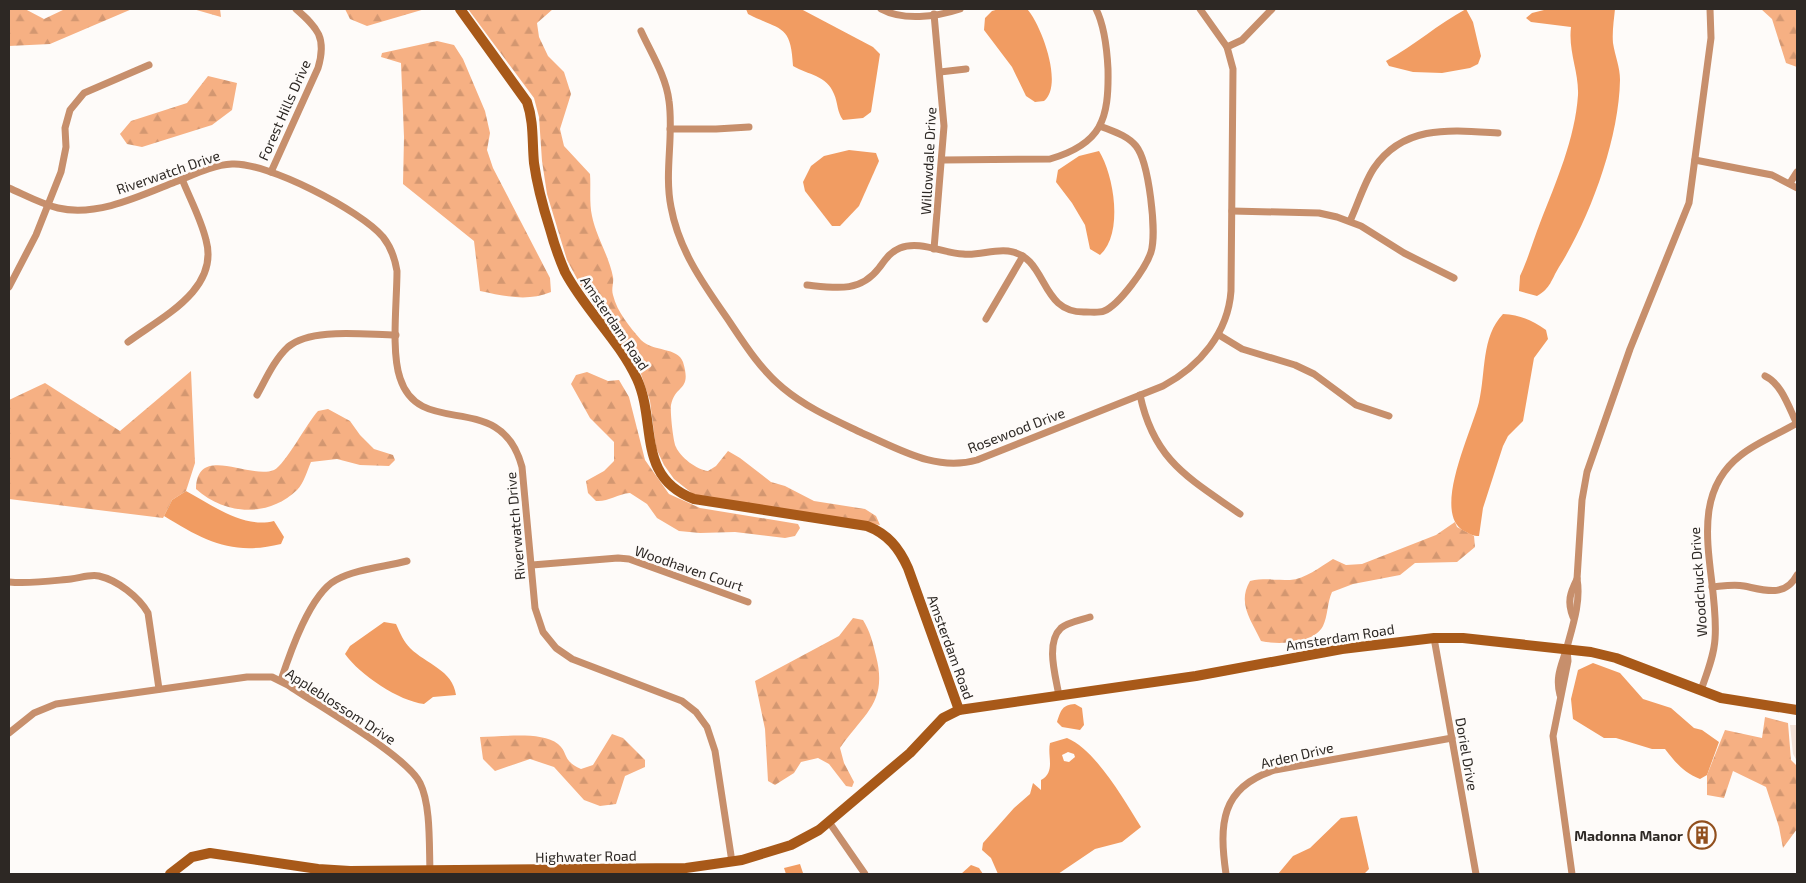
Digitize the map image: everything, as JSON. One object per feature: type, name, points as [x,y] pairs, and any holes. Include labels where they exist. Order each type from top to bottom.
[{"type":"street","name":"Forest Hills Drive","points":[[270,172],[318,68],[322,53],[319,32],[296,9]]},
{"type":"street","name":"Amsterdam Road","points":[[460,9],[527,102],[532,121],[538,187],[558,253],[570,280],[629,363],[638,382],[643,396],[651,453],[662,476],[677,490],[694,499],[867,526],[888,537],[901,553],[908,568],[959,710],[1196,676],[1342,649],[1434,638],[1476,638],[1566,648],[1616,658],[1701,690],[1742,702],[1797,710]]},
{"type":"street","points":[[881,9],[908,16],[960,9]]},
{"type":"street","points":[[942,160],[1050,159],[1080,147],[1100,126],[1106,114],[1108,72],[1103,29],[1096,9]]},
{"type":"street","name":"Rosewood Drive","points":[[641,31],[667,90],[670,129],[668,179],[671,207],[678,238],[690,262],[740,339],[766,372],[795,398],[826,416],[923,460],[941,464],[966,463],[1163,386],[1183,373],[1219,335],[1226,320],[1230,302],[1233,69],[1227,47],[1200,9]]},
{"type":"street","points":[[1227,47],[1242,40],[1272,9]]},
{"type":"street","points":[[1572,874],[1553,736],[1568,661],[1566,648],[1580,592],[1577,579],[1582,500],[1587,472],[1630,349],[1688,203],[1711,38],[1710,9]]},
{"type":"street","name":"Willowdale Drive","points":[[934,14],[944,126],[934,249]]},
{"type":"street","points":[[9,287],[36,235],[65,160],[66,120],[76,100],[95,87],[149,65]]},
{"type":"street","points":[[940,72],[966,70]]},
{"type":"street","points":[[807,285],[855,287],[871,278],[889,254],[901,247],[911,245],[962,254],[1010,251],[1023,256],[1032,263],[1057,304],[1067,310],[1082,313],[1100,312],[1109,308],[1144,267],[1151,252],[1154,235],[1142,156],[1130,140],[1100,126]]},
{"type":"street","points":[[670,129],[749,127]]},
{"type":"street","points":[[1350,221],[1374,167],[1403,142],[1435,131],[1498,133]]},
{"type":"street","points":[[1695,160],[1772,175],[1797,188]]},
{"type":"street","name":"Riverwatch Drive","points":[[9,188],[47,204],[71,209],[119,203],[209,168],[233,164],[256,166],[333,201],[374,228],[390,247],[397,271],[396,360],[400,380],[414,400],[435,412],[484,420],[499,428],[513,443],[522,467],[537,618],[543,632],[556,648],[572,659],[675,698],[701,719],[711,737],[715,751],[732,862]]},
{"type":"street","points":[[1790,184],[1797,172]]},
{"type":"street","points":[[128,342],[187,298],[203,278],[208,257],[207,241],[182,179]]},
{"type":"street","points":[[1232,211],[1318,213],[1350,221],[1404,253],[1454,278]]},
{"type":"street","points":[[986,319],[1023,256]]},
{"type":"street","points":[[257,395],[279,357],[289,346],[303,338],[320,335],[396,335]]},
{"type":"street","points":[[1219,335],[1242,349],[1295,365],[1314,374],[1356,406],[1389,416]]},
{"type":"street","points":[[1765,376],[1772,380],[1778,388],[1797,424]]},
{"type":"street","points":[[1140,395],[1152,435],[1174,465],[1240,514]]},
{"type":"street","name":"Woodchuck Drive","points":[[1701,690],[1716,639],[1707,516],[1709,505],[1722,476],[1740,455],[1797,424]]},
{"type":"street","name":"Woodhaven Court","points":[[532,565],[618,558],[629,559],[748,602]]},
{"type":"street","points":[[280,680],[320,592],[337,579],[407,561]]},
{"type":"street","points":[[9,582],[35,583],[100,576],[135,596],[143,603],[148,613],[159,689]]},
{"type":"street","points":[[1712,587],[1743,586],[1769,592],[1779,591],[1797,576]]},
{"type":"street","points":[[1059,696],[1053,646],[1055,636],[1062,627],[1090,617]]},
{"type":"street","name":"Doriel Drive","points":[[1434,638],[1476,874]]},
{"type":"street","name":"Appleblossom Drive","points":[[9,733],[34,712],[56,704],[259,676],[280,680],[390,754],[414,774],[421,784],[426,809],[430,871]]},
{"type":"street","name":"Highwater Road","points":[[170,874],[192,857],[210,853],[318,869],[350,871],[570,872],[695,867],[732,862],[771,852],[791,844],[830,822],[910,753],[944,718],[959,710]]},
{"type":"street","name":"Arden Drive","points":[[1226,874],[1222,845],[1222,824],[1232,801],[1240,790],[1256,777],[1275,770],[1452,738]]},
{"type":"street","points":[[830,822],[865,874]]},
{"type":"shaded area","points":[[746,9],[801,9],[873,47],[880,54],[871,112],[863,118],[843,120],[834,94],[827,83],[793,66],[792,52],[787,36],[776,27],[748,14]]},
{"type":"shaded area","points":[[999,9],[1027,9],[1038,27],[1044,40],[1051,69],[1052,82],[1050,93],[1044,101],[1035,102],[1026,96],[1012,67],[984,30],[985,18],[992,11]]},
{"type":"shaded area","points":[[1466,9],[1473,22],[1481,56],[1478,64],[1470,68],[1442,73],[1413,72],[1389,66],[1386,61]]},
{"type":"shaded area","points":[[1548,9],[1615,9],[1613,43],[1620,80],[1614,127],[1601,177],[1592,202],[1550,283],[1537,296],[1519,291],[1520,276],[1564,160],[1573,128],[1578,95],[1570,36],[1571,27],[1531,22],[1526,18],[1532,13]]},
{"type":"shaded area","points":[[849,150],[876,153],[879,161],[859,206],[840,226],[832,226],[805,191],[803,182],[811,166],[824,156]]},
{"type":"shaded area","points":[[1099,151],[1109,174],[1114,204],[1112,233],[1100,255],[1090,249],[1085,225],[1072,203],[1056,182],[1058,170],[1079,156]]},
{"type":"shaded area","points":[[1503,314],[1520,317],[1536,323],[1546,330],[1548,339],[1534,358],[1523,421],[1508,436],[1503,446],[1483,508],[1479,536],[1477,536],[1464,531],[1455,521],[1451,507],[1452,490],[1462,451],[1479,402],[1485,355],[1491,333]]},
{"type":"shaded area","points":[[186,491],[217,509],[240,519],[263,523],[274,521],[284,537],[281,544],[248,548],[220,544],[193,533],[164,516],[172,500]]},
{"type":"shaded area","points":[[384,622],[396,624],[410,648],[450,679],[456,695],[433,697],[424,704],[414,702],[381,686],[352,662],[345,654],[350,646]]},
{"type":"shaded area","points":[[1593,663],[1620,673],[1643,699],[1671,708],[1694,728],[1702,730],[1719,742],[1707,775],[1700,779],[1684,770],[1665,749],[1652,749],[1616,738],[1604,738],[1573,719],[1571,699],[1578,670]]},
{"type":"shaded area","points":[[1075,704],[1082,708],[1084,725],[1080,730],[1062,727],[1057,722],[1063,709]]},
{"type":"shaded area","points":[[1790,725],[1797,725],[1797,761],[1793,754]]},
{"type":"shaded area","points":[[1067,738],[1078,744],[1088,753],[1099,764],[1118,790],[1141,827],[1122,842],[1095,849],[1058,874],[998,874],[991,858],[982,850],[983,843],[1014,808],[1030,794],[1033,783],[1041,790],[1041,780],[1046,777],[1050,768],[1050,743]],"holes":[[[1068,752],[1074,754],[1075,757],[1069,762],[1064,761],[1062,755]]]},
{"type":"shaded area","points":[[1357,816],[1369,869],[1364,874],[1278,874],[1293,856],[1310,848],[1341,818]]},
{"type":"shaded area","points":[[800,864],[803,873],[786,874],[784,868]]},
{"type":"shaded area","points":[[971,865],[979,868],[983,874],[961,874]]},
{"type":"green space","points":[[9,9],[25,9],[44,19],[65,9],[132,9],[50,44],[9,46]]},
{"type":"green space","points":[[193,9],[220,9],[221,17]]},
{"type":"green space","points":[[345,9],[425,9],[367,26],[350,19]]},
{"type":"green space","points":[[468,9],[553,9],[537,23],[539,37],[548,56],[564,72],[571,94],[560,129],[564,146],[590,174],[592,216],[611,269],[613,279],[612,293],[624,319],[641,340],[646,344],[676,354],[683,362],[686,378],[673,398],[671,405],[675,444],[681,455],[694,466],[708,471],[716,466],[728,451],[771,482],[785,486],[814,501],[865,509],[876,516],[880,525],[718,500],[693,494],[674,479],[664,465],[656,448],[650,401],[640,371],[582,288],[567,260],[547,194],[542,161],[539,117],[534,98]]},
{"type":"green space","points":[[1761,9],[1797,9],[1797,67],[1786,63],[1772,19]]},
{"type":"green space","points":[[437,41],[454,45],[463,59],[485,111],[490,133],[487,150],[493,168],[550,278],[551,292],[533,297],[524,297],[480,291],[474,241],[403,184],[404,137],[401,63],[381,57],[382,53]]},
{"type":"green space","points":[[208,76],[237,83],[232,110],[212,125],[142,147],[127,144],[120,134],[131,121],[187,103]]},
{"type":"green space","points":[[191,371],[195,463],[186,491],[172,500],[163,518],[9,499],[9,400],[45,383],[120,431]]},
{"type":"green space","points":[[587,372],[608,381],[619,380],[629,397],[645,460],[669,494],[700,508],[798,524],[800,528],[795,536],[785,538],[735,532],[700,533],[679,531],[657,518],[647,504],[630,493],[596,501],[588,493],[586,481],[604,471],[614,461],[614,442],[590,418],[571,384],[576,375]]},
{"type":"green space","points":[[328,409],[350,421],[360,435],[374,449],[393,455],[395,460],[389,466],[360,465],[337,459],[311,462],[297,490],[286,499],[260,509],[247,510],[220,504],[207,498],[196,489],[199,475],[205,468],[215,465],[264,472],[279,467],[318,411]]},
{"type":"green space","points":[[1455,522],[1457,527],[1474,536],[1475,547],[1457,562],[1415,563],[1400,575],[1353,584],[1332,592],[1325,622],[1318,632],[1304,640],[1295,642],[1276,643],[1261,641],[1245,604],[1246,589],[1250,581],[1296,579],[1333,559],[1346,565],[1362,564],[1436,535]]},
{"type":"green space","points":[[853,618],[863,620],[869,633],[875,651],[879,672],[879,685],[872,706],[840,748],[844,763],[854,782],[852,787],[846,786],[829,764],[818,758],[801,762],[794,773],[775,785],[768,781],[765,729],[755,681],[839,636]]},
{"type":"green space","points":[[1765,717],[1788,723],[1791,760],[1797,766],[1797,829],[1783,848],[1779,827],[1766,787],[1733,771],[1724,798],[1707,795],[1707,775],[1725,730],[1762,738]]},
{"type":"green space","points":[[612,734],[623,738],[645,760],[645,767],[625,776],[616,804],[600,806],[584,800],[554,767],[530,759],[495,771],[483,759],[480,737],[542,737],[558,744],[568,760],[581,769],[593,765]]},
{"type":"place","name":"Madonna Manor","points":[[1702,835]]}]
